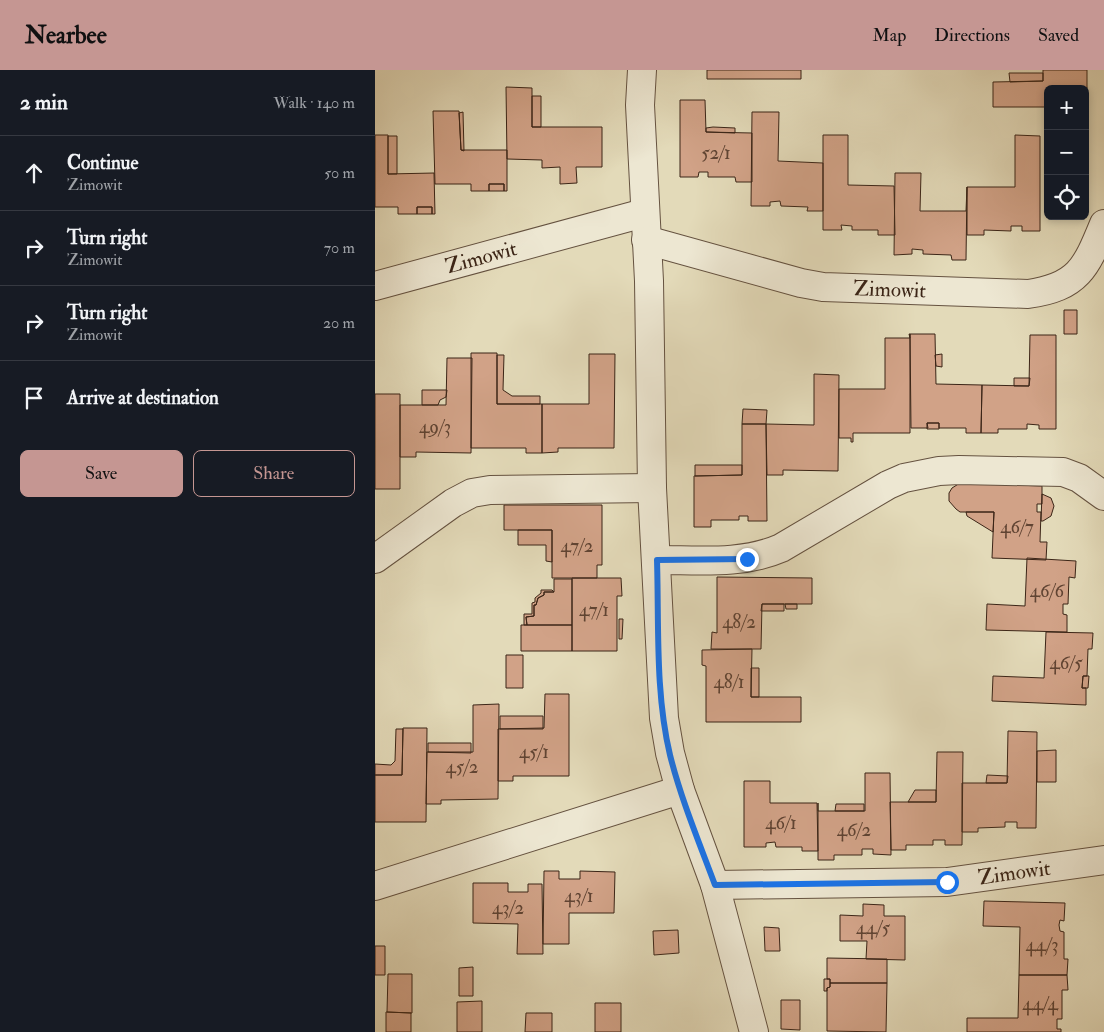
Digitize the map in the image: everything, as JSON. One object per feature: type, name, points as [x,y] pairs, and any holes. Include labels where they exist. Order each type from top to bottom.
[{"type":"street","points":[[642,70],[640,105],[649,281],[652,488],[664,718],[670,753],[680,790],[715,885],[754,1032]]},
{"type":"street","name":"Zimowit","points":[[375,286],[645,226],[801,283],[823,287],[1028,294],[1063,286],[1078,275],[1088,262],[1104,224]]},
{"type":"street","points":[[657,560],[729,560],[764,555],[781,548],[888,485],[921,474],[959,470],[1063,472],[1079,478],[1104,496]]},
{"type":"street","points":[[375,559],[453,503],[472,493],[490,490],[652,488]]},
{"type":"street","points":[[375,886],[680,790]]},
{"type":"street","name":"Zimowit","points":[[715,885],[957,881],[1104,860]]},
{"type":"building","points":[[707,70],[801,70],[801,79],[707,79]]},
{"type":"building","points":[[1043,70],[1087,70],[1087,85],[1044,85],[1044,107],[993,107],[993,82],[1043,81]]},
{"type":"building","points":[[1009,73],[1043,73],[1043,81],[1010,82]]},
{"type":"building","points":[[506,87],[532,88],[532,127],[602,127],[602,167],[576,167],[577,183],[560,184],[560,167],[542,168],[542,160],[507,159]]},
{"type":"building","points":[[532,96],[541,96],[541,127],[532,127]]},
{"type":"building","points":[[680,100],[705,100],[706,132],[752,133],[752,182],[736,182],[735,177],[708,177],[708,172],[699,172],[698,177],[680,177]]},
{"type":"building","points":[[433,111],[459,111],[461,150],[507,150],[507,191],[504,191],[504,184],[489,184],[489,191],[471,191],[471,184],[435,184]]},
{"type":"building","points":[[463,112],[464,151],[461,150],[459,113]]},
{"type":"building","points":[[752,112],[779,112],[778,161],[823,163],[823,211],[807,211],[808,207],[781,206],[780,201],[770,202],[770,206],[751,206]]},
{"type":"building","points":[[706,128],[735,128],[735,133],[706,132]]},
{"type":"building","points":[[375,135],[388,135],[388,174],[434,173],[435,214],[432,214],[432,207],[417,207],[417,214],[398,214],[398,207],[375,207]]},
{"type":"building","points":[[823,135],[848,135],[848,185],[894,186],[895,235],[878,235],[878,230],[852,230],[852,226],[841,225],[842,230],[823,230]]},
{"type":"building","points":[[1015,135],[1040,136],[1040,231],[1022,231],[1022,226],[1011,226],[1011,231],[984,230],[984,235],[967,235],[967,187],[1015,187]]},
{"type":"building","points":[[388,136],[397,136],[397,174],[388,174]]},
{"type":"building","points":[[895,173],[921,173],[920,211],[966,211],[967,187],[966,260],[952,260],[951,255],[923,254],[923,250],[912,249],[912,254],[894,255]]},
{"type":"building","points":[[489,184],[504,184],[504,191],[489,191]]},
{"type":"building","points":[[417,207],[432,207],[432,214],[417,214]]},
{"type":"building","points":[[1064,310],[1077,310],[1077,334],[1064,334]]},
{"type":"building","points":[[910,334],[935,334],[936,384],[982,385],[981,433],[966,433],[966,428],[939,428],[939,423],[927,423],[928,428],[911,428]]},
{"type":"building","points":[[1030,335],[1056,335],[1056,429],[1039,429],[1039,425],[1027,424],[1027,429],[998,429],[998,433],[981,433],[982,385],[1029,386]]},
{"type":"building","points":[[885,338],[910,338],[910,433],[853,433],[853,442],[851,442],[851,438],[839,438],[839,389],[885,389]]},
{"type":"building","points":[[471,353],[497,353],[497,404],[542,404],[542,453],[526,453],[526,448],[471,448]]},
{"type":"building","points":[[589,354],[615,354],[614,448],[558,448],[558,452],[542,453],[542,404],[589,404]]},
{"type":"building","points":[[942,354],[942,367],[936,366],[935,355]]},
{"type":"building","points":[[497,355],[504,355],[503,390],[512,396],[540,396],[540,404],[497,404]]},
{"type":"building","points":[[447,358],[472,358],[471,453],[416,452],[416,457],[400,457],[400,405],[446,405]]},
{"type":"building","points":[[814,374],[839,375],[838,471],[783,470],[783,475],[767,475],[766,424],[814,425]]},
{"type":"building","points":[[1014,378],[1030,378],[1029,386],[1014,386]]},
{"type":"building","points":[[422,390],[447,390],[446,397],[440,400],[438,405],[422,405]]},
{"type":"building","points":[[375,394],[400,394],[400,489],[375,489]]},
{"type":"building","points":[[743,409],[767,410],[766,424],[742,424]]},
{"type":"building","points":[[927,423],[939,423],[939,429],[927,429]]},
{"type":"building","points":[[742,424],[766,424],[767,521],[748,521],[748,516],[739,516],[739,520],[711,520],[711,527],[694,527],[694,476],[742,475]]},
{"type":"building","points":[[695,465],[742,465],[742,475],[695,476]]},
{"type":"building","points":[[960,483],[1042,486],[1042,504],[1037,504],[1037,512],[1041,512],[1040,542],[1047,542],[1046,560],[992,558],[994,512],[960,512],[956,509],[949,501],[949,493],[952,488]]},
{"type":"building","points":[[1042,494],[1051,498],[1054,506],[1051,516],[1041,521]]},
{"type":"building","points":[[504,505],[602,505],[602,565],[597,565],[597,578],[552,578],[552,530],[504,530]]},
{"type":"building","points":[[966,512],[994,512],[993,532],[967,516]]},
{"type":"building","points":[[518,530],[552,530],[552,562],[546,561],[546,545],[518,545]]},
{"type":"building","points":[[1027,558],[1076,561],[1075,578],[1069,577],[1068,604],[1063,604],[1063,614],[1067,615],[1067,632],[986,630],[987,604],[1025,606]]},
{"type":"building","points":[[717,577],[812,578],[812,604],[762,604],[761,649],[711,649],[712,632],[717,633]]},
{"type":"building","points":[[572,578],[621,578],[622,596],[617,596],[617,651],[572,651]]},
{"type":"building","points":[[554,579],[572,579],[572,625],[527,625],[526,617],[534,616],[534,605],[536,605],[538,598],[544,595],[544,592],[554,592]]},
{"type":"building","points":[[541,590],[552,590],[554,592],[544,592],[544,595],[538,598],[536,605],[534,605],[534,616],[526,617],[527,625],[524,625],[524,614],[532,614],[532,603],[535,602],[535,598],[541,593]]},
{"type":"building","points":[[762,604],[784,604],[784,611],[761,611]]},
{"type":"building","points":[[785,604],[797,604],[797,609],[786,609]]},
{"type":"building","points":[[619,619],[623,619],[622,639],[619,639]]},
{"type":"building","points":[[521,625],[572,625],[572,651],[521,651]]},
{"type":"building","points":[[1046,632],[1093,633],[1092,649],[1088,649],[1087,676],[1083,676],[1082,688],[1086,688],[1086,705],[992,701],[993,676],[1044,678]]},
{"type":"building","points":[[752,649],[751,697],[801,697],[801,722],[706,722],[706,666],[702,665],[702,650]]},
{"type":"building","points":[[506,655],[523,655],[523,688],[506,688]]},
{"type":"building","points":[[751,668],[759,668],[759,697],[751,697]]},
{"type":"building","points":[[1083,676],[1089,676],[1088,688],[1082,688]]},
{"type":"building","points":[[545,694],[569,694],[569,776],[513,776],[513,781],[498,781],[498,729],[544,728]]},
{"type":"building","points":[[499,704],[498,799],[441,800],[441,804],[426,804],[427,752],[473,752],[473,705]]},
{"type":"building","points":[[500,716],[543,716],[543,729],[500,729]]},
{"type":"building","points":[[403,728],[427,728],[426,822],[375,822],[375,775],[402,775]]},
{"type":"building","points":[[396,729],[403,729],[402,775],[375,775],[375,764],[391,765],[395,761]]},
{"type":"building","points":[[1008,731],[1037,732],[1036,828],[1017,828],[1017,822],[1005,822],[1005,827],[978,828],[978,832],[962,832],[962,783],[1007,783]]},
{"type":"building","points":[[428,743],[471,743],[471,753],[428,752]]},
{"type":"building","points":[[1056,750],[1056,782],[1037,782],[1037,751]]},
{"type":"building","points":[[937,752],[963,752],[962,845],[945,845],[945,840],[933,840],[933,845],[906,845],[906,850],[891,850],[890,802],[936,802]]},
{"type":"building","points":[[865,773],[890,773],[891,855],[873,854],[873,849],[862,849],[862,855],[834,855],[834,860],[818,860],[818,811],[865,811]]},
{"type":"building","points":[[987,775],[1008,776],[1007,783],[986,783]]},
{"type":"building","points":[[744,781],[770,781],[770,803],[817,803],[818,851],[802,851],[802,847],[776,847],[775,842],[766,843],[766,847],[744,847]]},
{"type":"building","points":[[915,790],[936,790],[936,802],[908,802]]},
{"type":"building","points":[[836,804],[864,804],[864,811],[835,811]]},
{"type":"building","points":[[544,871],[559,871],[559,879],[580,879],[580,871],[615,872],[614,913],[569,913],[569,944],[543,944]]},
{"type":"building","points":[[473,883],[508,883],[508,892],[528,892],[528,884],[542,884],[543,954],[517,954],[518,924],[473,923]]},
{"type":"building","points":[[984,901],[1065,903],[1064,921],[1060,920],[1059,925],[1060,931],[1064,932],[1064,959],[1068,959],[1067,975],[1019,975],[1020,927],[983,926]]},
{"type":"building","points":[[863,904],[884,905],[884,916],[905,916],[905,960],[866,959],[867,941],[840,941],[840,915],[863,916]]},
{"type":"building","points":[[764,927],[779,928],[780,951],[765,951]]},
{"type":"building","points":[[678,930],[679,953],[654,955],[653,931]]},
{"type":"building","points":[[375,946],[385,946],[385,975],[375,975]]},
{"type":"building","points":[[827,958],[887,959],[887,983],[830,983],[830,979],[827,979]]},
{"type":"building","points":[[473,967],[473,996],[459,996],[459,968]]},
{"type":"building","points":[[388,974],[412,974],[412,1013],[387,1012]]},
{"type":"building","points":[[1019,975],[1067,975],[1068,990],[1062,990],[1062,1019],[1057,1019],[1057,1029],[1061,1029],[1061,1032],[967,1032],[967,1018],[1018,1018]]},
{"type":"building","points":[[824,979],[830,979],[830,987],[827,988],[827,991],[824,991]]},
{"type":"building","points":[[830,983],[887,983],[886,1032],[827,1031],[827,988],[830,987]]},
{"type":"building","points":[[781,1000],[800,1000],[800,1030],[781,1029]]},
{"type":"building","points":[[482,1001],[482,1032],[457,1032],[457,1002]]},
{"type":"building","points":[[595,1003],[621,1003],[621,1032],[595,1032]]},
{"type":"building","points":[[386,1012],[411,1013],[411,1032],[386,1032]]},
{"type":"building","points":[[526,1013],[552,1013],[552,1032],[525,1032]]},
{"type":"route","points":[[747,559],[657,560],[661,677],[664,718],[670,753],[680,790],[715,885],[732,883],[947,882]]}]
